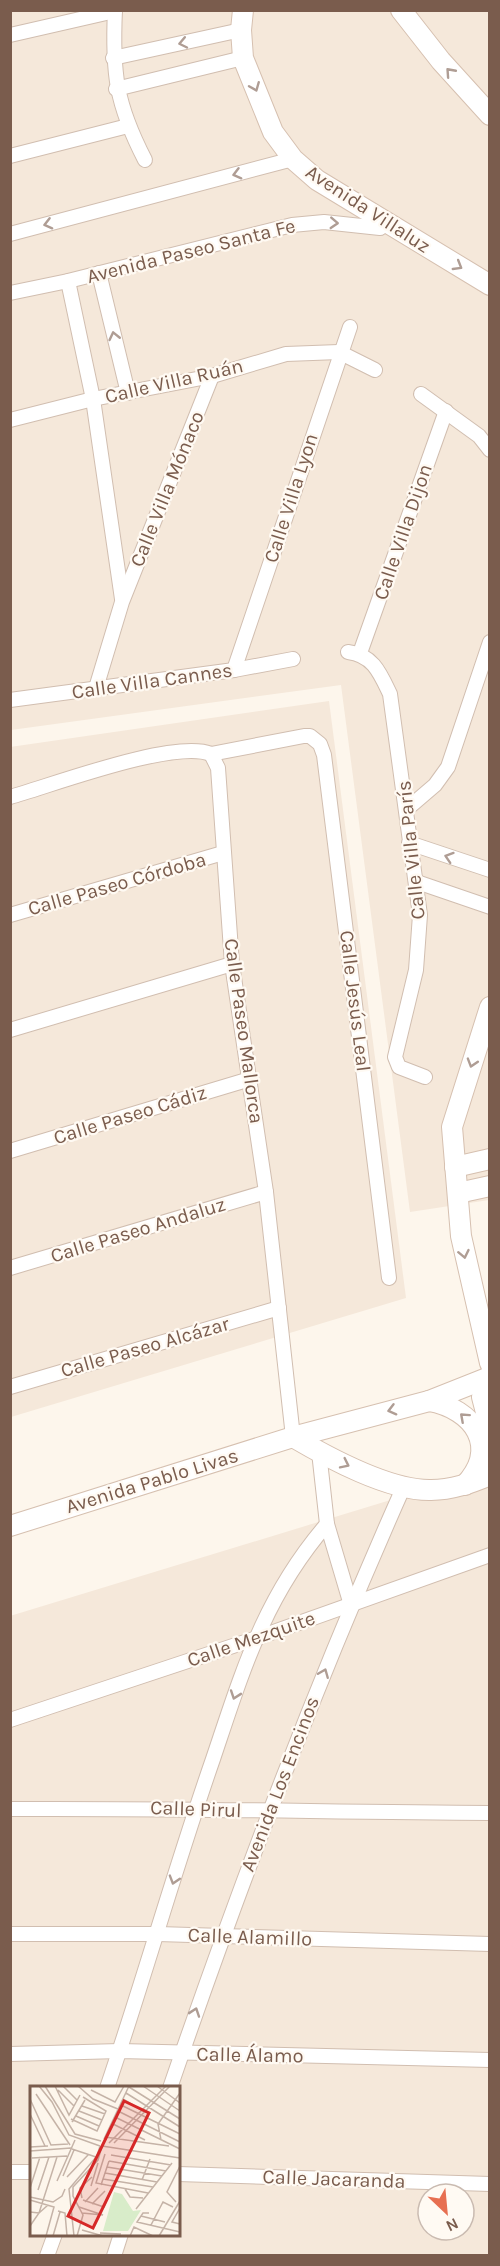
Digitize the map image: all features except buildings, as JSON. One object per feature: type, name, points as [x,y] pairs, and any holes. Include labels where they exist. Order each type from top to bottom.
[{"type":"street","points":[[401,10],[441,61],[489,115]]},
{"type":"street","points":[[10,35],[115,11],[113,58],[116,89],[128,126],[145,160]]},
{"type":"street","points":[[113,58],[242,20]]},
{"type":"street","name":"Avenida Villaluz","points":[[242,20],[243,58],[273,132],[293,159],[317,180],[379,225],[489,285]]},
{"type":"street","points":[[116,89],[243,58]]},
{"type":"street","points":[[10,156],[128,126]]},
{"type":"street","points":[[10,234],[293,159]]},
{"type":"street","name":"Avenida Paseo Santa Fe","points":[[10,293],[68,281],[292,225],[324,222],[379,225]]},
{"type":"street","points":[[99,273],[128,393]]},
{"type":"street","name":"Calle Villa Mónaco","points":[[68,281],[93,399],[122,602]]},
{"type":"street","name":"Calle Villa Lyon","points":[[234,670],[339,352],[350,327]]},
{"type":"street","points":[[339,352],[375,370]]},
{"type":"street","name":"Calle Villa Ruán","points":[[10,420],[93,399],[212,376],[286,354],[339,352]]},
{"type":"street","name":"Calle Villa Mónaco","points":[[96,688],[122,602],[212,376]]},
{"type":"street","points":[[421,394],[479,436],[489,450]]},
{"type":"street","name":"Calle Villa Dijon","points":[[354,653],[446,411]]},
{"type":"street","points":[[407,809],[435,784],[448,767],[489,642]]},
{"type":"street","name":"Calle Villa París","points":[[354,653],[379,670],[390,694],[407,809],[409,843],[417,882],[420,946],[395,1057],[399,1067],[425,1077]]},
{"type":"street","name":"Calle Villa Cannes","points":[[10,700],[234,670],[293,658]]},
{"type":"street","name":"Calle Jesús Leal","points":[[211,754],[304,736],[315,739],[324,755],[389,1278]]},
{"type":"street","points":[[10,797],[150,756],[200,750],[211,754]]},
{"type":"street","name":"Calle Paseo Mallorca","points":[[211,754],[218,768],[232,964],[266,1192],[293,1437]]},
{"type":"street","points":[[409,843],[489,870]]},
{"type":"street","name":"Calle Paseo Córdoba","points":[[10,915],[223,853]]},
{"type":"street","points":[[417,882],[489,907]]},
{"type":"street","points":[[10,1030],[232,964]]},
{"type":"street","points":[[489,1007],[453,1127],[461,1236],[486,1340],[489,1372],[482,1397],[489,1428]]},
{"type":"street","name":"Calle Paseo Cádiz","points":[[10,1150],[250,1079]]},
{"type":"street","points":[[455,1167],[489,1159]]},
{"type":"street","points":[[458,1193],[489,1186]]},
{"type":"street","name":"Calle Paseo Andaluz","points":[[10,1268],[266,1192]]},
{"type":"street","name":"Calle Paseo Alcázar","points":[[10,1387],[279,1308]]},
{"type":"street","name":"Avenida Pablo Livas","points":[[10,1526],[293,1437],[429,1401],[489,1372]]},
{"type":"street","points":[[429,1401],[453,1407],[464,1414],[475,1426],[483,1453],[480,1464],[465,1485]]},
{"type":"street","points":[[293,1437],[360,1472],[404,1486],[431,1490],[465,1485],[489,1475]]},
{"type":"street","points":[[319,1452],[327,1524],[351,1605]]},
{"type":"street","name":"Avenida Los Encinos","points":[[171,2086],[221,1937],[268,1812],[351,1605],[404,1486]]},
{"type":"street","points":[[108,2086],[158,1934],[196,1808],[254,1639],[281,1586],[306,1548],[327,1524]]},
{"type":"street","name":"Calle Mezquite","points":[[10,1720],[254,1639],[489,1555]]},
{"type":"street","name":"Calle Pirul","points":[[10,1809],[196,1808],[268,1812],[489,1813]]},
{"type":"street","name":"Calle Alamillo","points":[[10,1934],[158,1934],[489,1944]]},
{"type":"street","name":"Calle Álamo","points":[[10,2054],[120,2051],[489,2060]]},
{"type":"street","points":[[10,2172],[30,2172]]},
{"type":"street","name":"Calle Jacaranda","points":[[180,2174],[489,2184]]},
{"type":"street","points":[[47,2256],[55,2236]]},
{"type":"street","points":[[114,2256],[121,2236]]},
{"type":"shaded area","points":[[10,11],[489,11],[489,1200],[410,1212],[341,685],[11,730]]},
{"type":"shaded area","points":[[329,701],[406,1298],[11,1417],[10,747]]},
{"type":"shaded area","points":[[489,1470],[489,2255],[11,2255],[10,1616]]}]
